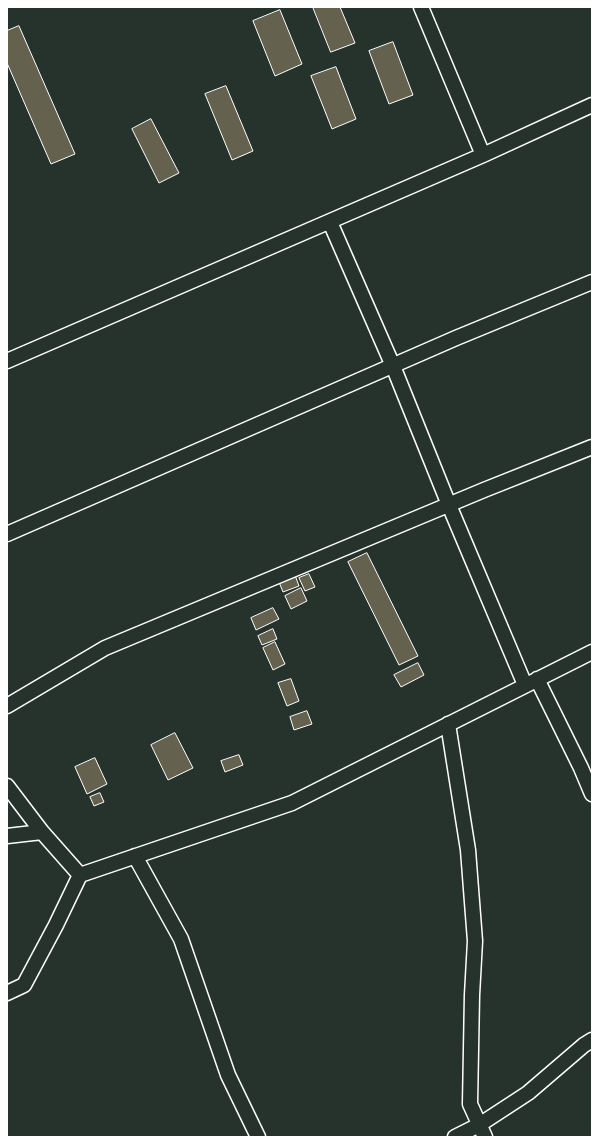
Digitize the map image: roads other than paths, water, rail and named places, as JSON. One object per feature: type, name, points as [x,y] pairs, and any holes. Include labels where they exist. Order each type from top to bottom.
[{"type":"street","points":[[421,7],[483,155]]},
{"type":"street","points":[[7,361],[330,222],[483,155],[592,105]]},
{"type":"street","points":[[330,222],[393,366],[449,505],[531,682],[581,768],[592,794]]},
{"type":"street","points":[[7,534],[393,366],[592,282]]},
{"type":"street","points":[[7,706],[106,648],[592,447]]},
{"type":"street","points":[[7,993],[24,985],[56,925],[80,875],[292,803],[592,652]]},
{"type":"street","points":[[448,724],[468,850],[475,941],[472,995],[470,1104],[458,1136]]},
{"type":"street","points":[[7,786],[42,832],[80,875]]},
{"type":"street","points":[[7,836],[42,832]]},
{"type":"street","points":[[135,856],[181,940],[228,1075],[258,1137]]},
{"type":"street","points":[[458,1136],[482,1131],[584,1045],[592,1040]]},
{"type":"street","points":[[470,1104],[482,1131]]}]
